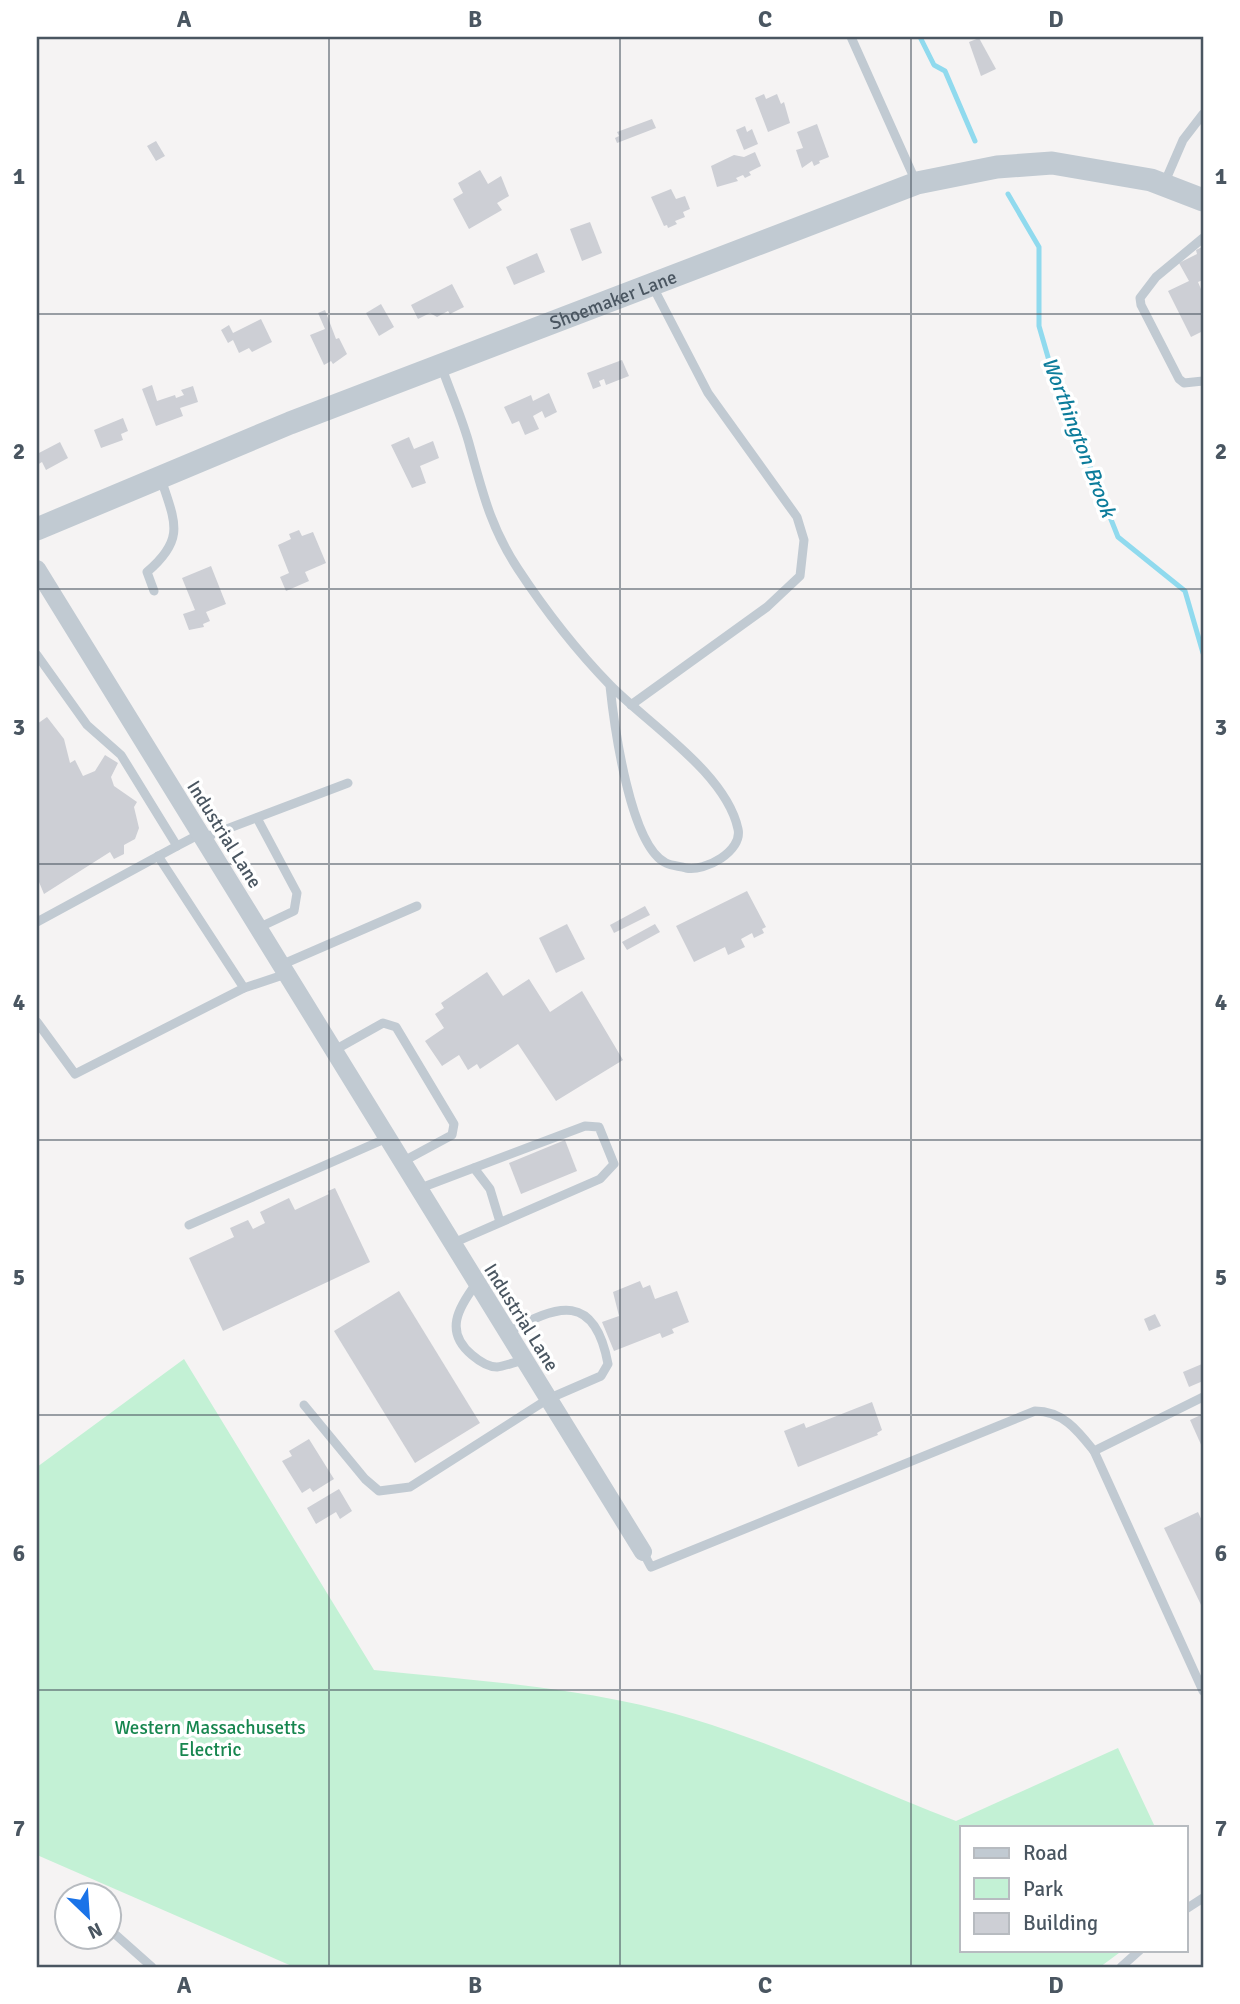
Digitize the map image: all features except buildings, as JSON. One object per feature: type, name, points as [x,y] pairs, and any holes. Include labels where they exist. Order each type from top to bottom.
[{"type":"street","name":"Shoemaker Lane","points":[[37,529],[160,477],[441,366],[917,183],[997,167],[1052,163],[1164,184],[1203,200]]},
{"type":"street","name":"Industrial Lane","points":[[37,569],[643,1552]]},
{"type":"lane","points":[[850,37],[917,183]]},
{"type":"lane","points":[[1164,184],[1183,140],[1203,114]]},
{"type":"lane","points":[[1203,238],[1156,277],[1140,298],[1141,305],[1179,379],[1184,383],[1203,381]]},
{"type":"lane","points":[[631,705],[767,607],[800,576],[804,540],[797,517],[708,393],[652,285]]},
{"type":"lane","points":[[441,366],[470,447],[483,501],[497,532],[547,609],[610,686],[694,759],[720,792],[738,828],[738,842],[727,856],[691,869],[664,862],[644,839],[616,741],[610,686]]},
{"type":"lane","points":[[154,591],[147,572],[167,556],[177,529],[160,477]]},
{"type":"lane","points":[[37,655],[87,725],[121,755],[177,846]]},
{"type":"lane","points":[[37,922],[177,846],[348,783]]},
{"type":"lane","points":[[257,818],[297,892],[294,911],[258,928]]},
{"type":"lane","points":[[158,856],[244,988]]},
{"type":"lane","points":[[37,1022],[75,1074],[244,988],[418,906]]},
{"type":"lane","points":[[334,1051],[383,1023],[396,1027],[454,1124],[452,1135],[402,1162]]},
{"type":"lane","points":[[418,1189],[585,1126],[599,1127],[614,1164],[600,1179],[452,1244]]},
{"type":"lane","points":[[189,1225],[387,1138]]},
{"type":"lane","points":[[474,1168],[490,1189],[500,1222]]},
{"type":"lane","points":[[476,1284],[459,1306],[454,1323],[458,1339],[480,1362],[495,1367],[524,1360]]},
{"type":"lane","points":[[304,1405],[365,1479],[379,1491],[394,1491],[419,1482],[548,1399],[601,1376],[608,1364],[605,1345],[591,1317],[576,1310],[553,1312],[530,1319],[507,1333]]},
{"type":"lane","points":[[1203,1397],[1094,1451],[1203,1691]]},
{"type":"lane","name":"Industrial Lane","points":[[643,1552],[651,1567],[1035,1411],[1058,1415],[1071,1424],[1094,1451]]},
{"type":"lane","points":[[1188,1908],[1203,1898]]},
{"type":"lane","points":[[122,1940],[152,1967]]},
{"type":"lane","points":[[1121,1967],[1138,1952]]},
{"type":"green space","name":"Western Massachusetts Electric","points":[[184,1359],[374,1670],[560,1690],[665,1711],[749,1738],[956,1821],[1118,1748],[1155,1826],[960,1826],[960,1952],[1120,1952],[1100,1967],[294,1967],[122,1892],[122,1882],[99,1882],[37,1855],[37,1467]]},
{"type":"waterway","name":"Worthington Brook","points":[[920,37],[934,65],[945,71],[975,141]]},
{"type":"waterway","name":"Worthington Brook","points":[[1008,194],[1039,247],[1039,326],[1052,371],[1118,537],[1185,591],[1203,653]]}]
